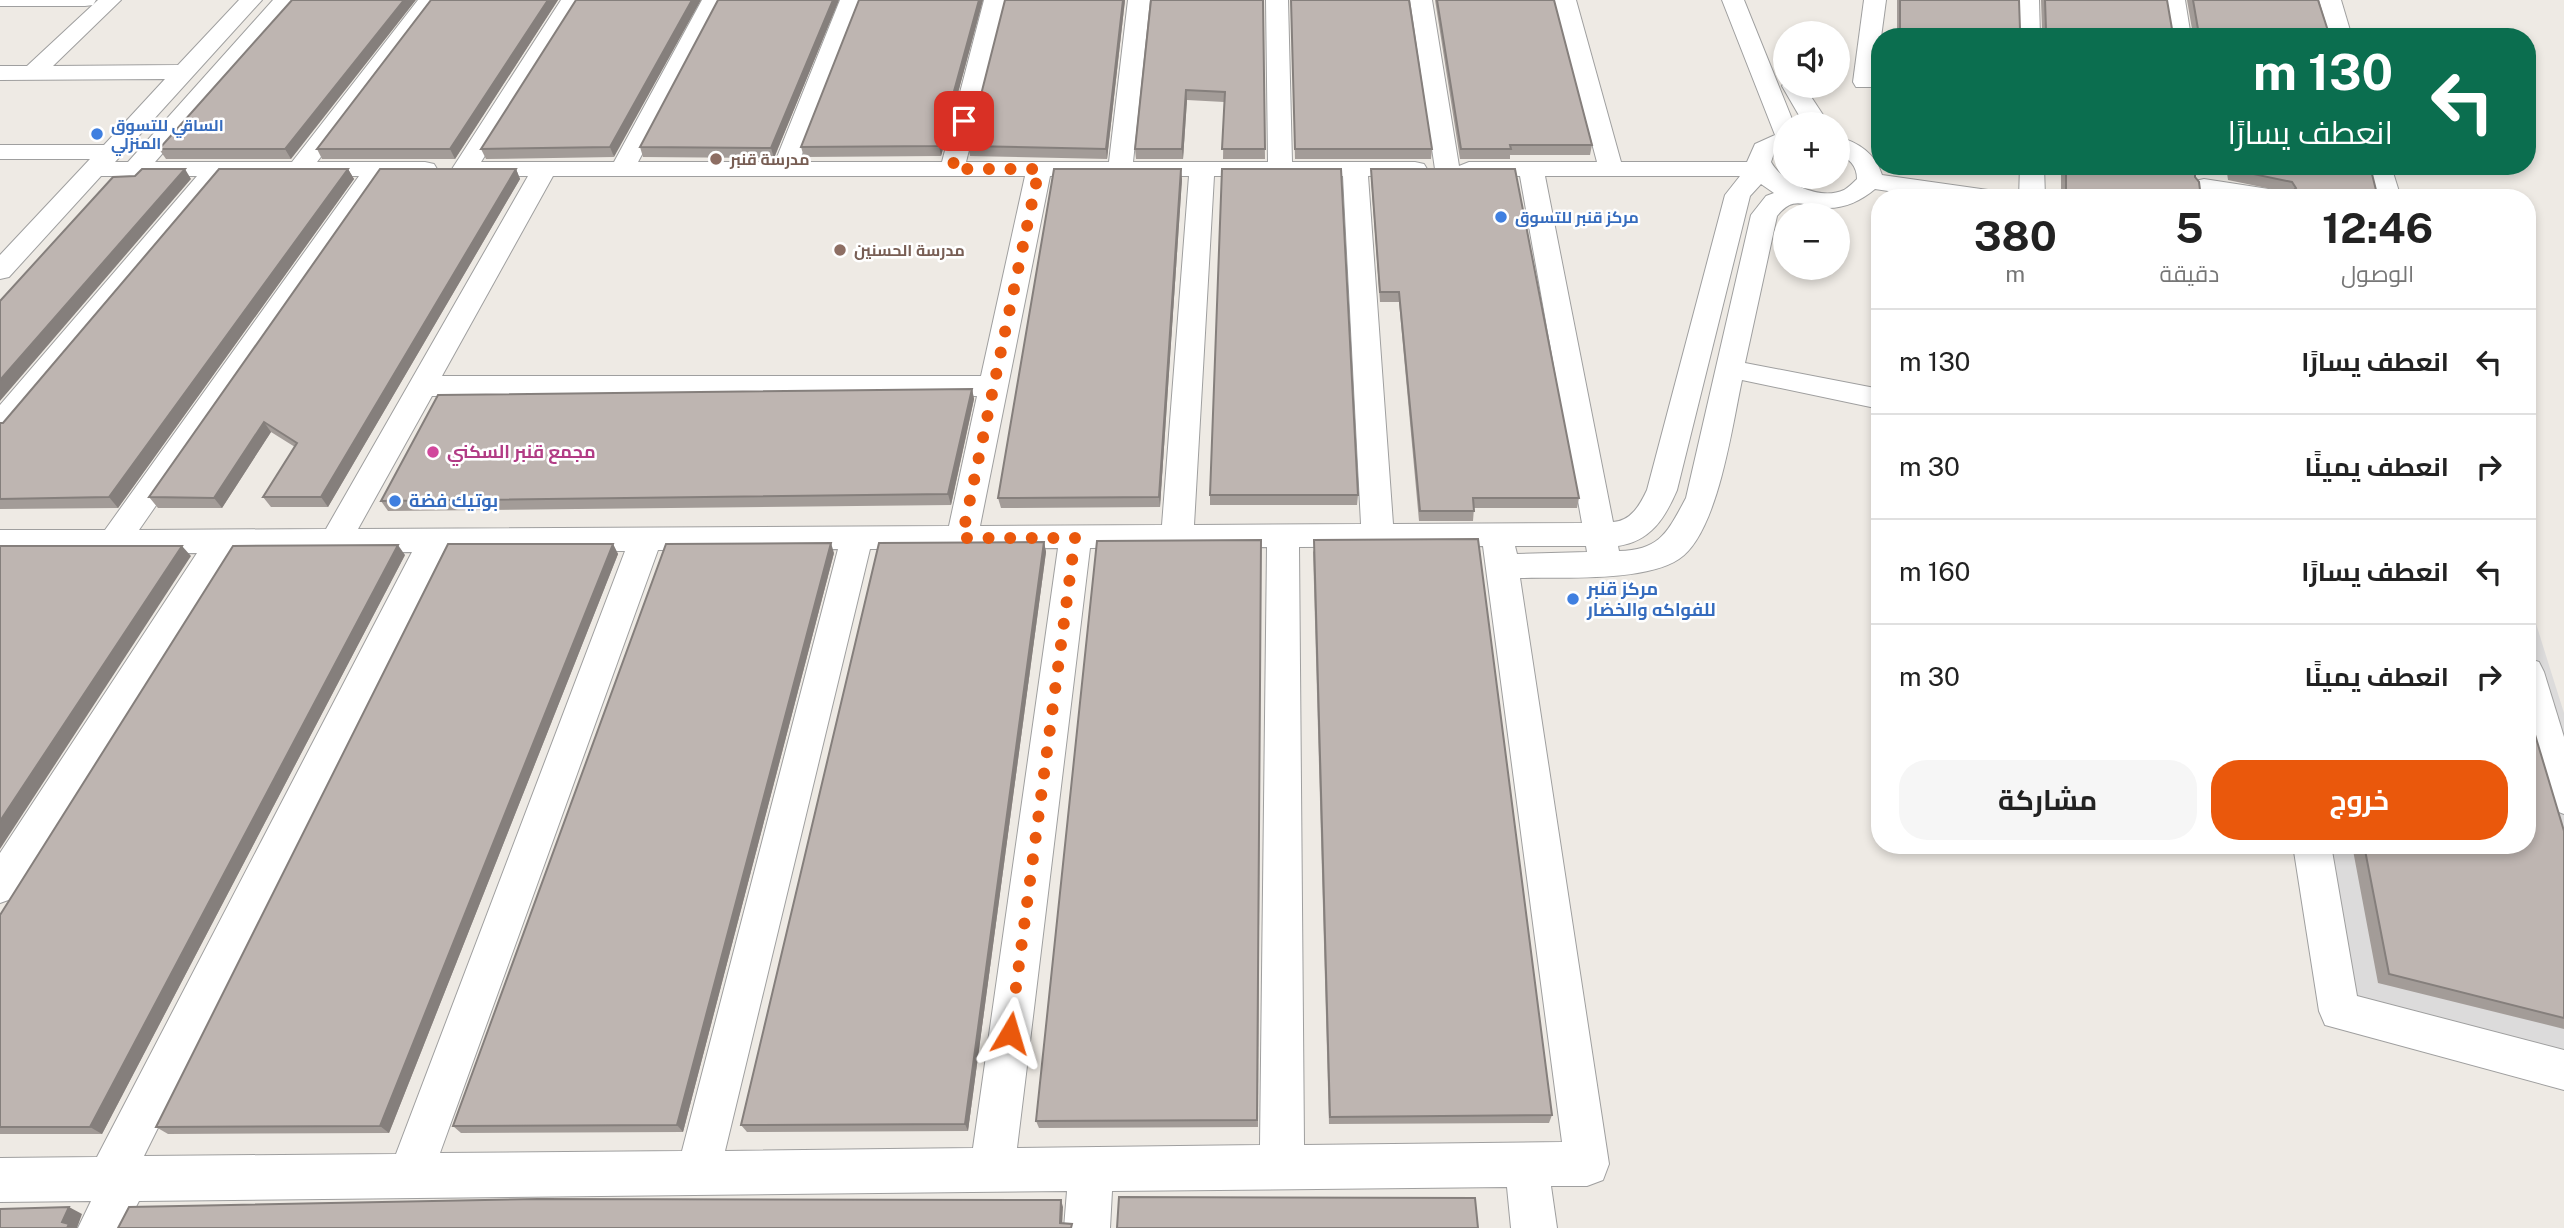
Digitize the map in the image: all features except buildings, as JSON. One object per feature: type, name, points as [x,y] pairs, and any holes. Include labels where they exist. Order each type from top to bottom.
[{"type":"street","points":[[0,1],[85,0]]},
{"type":"street","points":[[33,73],[110,0]]},
{"type":"street","points":[[0,271],[251,0]]},
{"type":"street","points":[[135,169],[285,0]]},
{"type":"street","points":[[299,169],[429,0]]},
{"type":"street","points":[[464,169],[572,0]]},
{"type":"street","points":[[622,169],[713,0]]},
{"type":"street","points":[[784,169],[851,0]]},
{"type":"street","points":[[952,169],[995,0]]},
{"type":"street","points":[[1120,169],[1139,0]]},
{"type":"street","points":[[1278,0],[1280,169]]},
{"type":"street","points":[[1421,0],[1447,169]]},
{"type":"street","points":[[1565,0],[1611,169]]},
{"type":"street","points":[[1862,83],[1875,0]]},
{"type":"street","points":[[2028,0],[2029,28]]},
{"type":"street","points":[[2174,0],[2179,28]]},
{"type":"street","points":[[2330,0],[2338,28]]},
{"type":"street","points":[[1745,4],[1773,49]]},
{"type":"street","points":[[1745,4],[1779,112]]},
{"type":"street","points":[[0,73],[184,72]]},
{"type":"street","points":[[1761,171],[1760,154],[1773,144]]},
{"type":"street","points":[[0,152],[102,160],[135,169],[1761,171],[1780,188],[1794,194],[1827,200],[1842,198],[1865,188],[1870,181],[1866,164],[1850,151]]},
{"type":"street","points":[[0,424],[217,169]]},
{"type":"street","points":[[114,541],[377,169]]},
{"type":"street","points":[[335,541],[545,169]]},
{"type":"street","points":[[962,538],[1039,169]]},
{"type":"street","points":[[1177,537],[1202,169]]},
{"type":"street","points":[[1355,169],[1378,537]]},
{"type":"street","points":[[1531,169],[1606,565]]},
{"type":"street","points":[[1500,552],[1621,534],[1635,530],[1646,522],[1662,490],[1738,195],[1761,171]]},
{"type":"street","points":[[1870,181],[1926,189]]},
{"type":"street","points":[[2204,183],[2232,189]]},
{"type":"street","points":[[2,545],[114,541],[1378,537],[1606,565],[1648,559],[1665,553],[1678,543],[1688,528],[1700,498],[1765,215],[1775,201],[1794,194]]},
{"type":"street","points":[[1731,369],[1871,397]]},
{"type":"street","points":[[422,386],[994,386]]},
{"type":"street","points":[[1662,490],[1700,498]]},
{"type":"street","points":[[1282,1167],[1283,537]]},
{"type":"street","points":[[992,1170],[1075,538]]},
{"type":"street","points":[[698,1173],[857,539]]},
{"type":"street","points":[[101,1228],[117,1179],[434,540]]},
{"type":"street","points":[[0,886],[221,541]]},
{"type":"street","points":[[410,1176],[645,541]]},
{"type":"street","points":[[0,1180],[1587,1164],[1500,552]]},
{"type":"street","points":[[2536,703],[2564,798]]},
{"type":"street","points":[[2313,854],[2339,1012],[2564,1070]]},
{"type":"street","points":[[1526,1165],[1534,1228]]},
{"type":"street","points":[[1087,1228],[1091,1169]]},
{"type":"shaded area","points":[[2536,624],[2564,713],[2564,1049],[2341,1009],[2317,854],[2536,854]]},
{"type":"place","name":"الساقي للتسوق المنزلي","points":[[97,134]]},
{"type":"place","name":"مدرسة قنبر","points":[[716,159]]},
{"type":"place","name":"مركز قنبر للتسوق","points":[[1501,217]]},
{"type":"place","name":"مدرسة الحسنين","points":[[840,250]]},
{"type":"place","name":"مجمع قنبر السكني","points":[[433,452]]},
{"type":"place","name":"بوتيك فضة","points":[[395,501]]},
{"type":"place","name":"مركز قنبر للفواكه والخضار","points":[[1573,599]]},
{"type":"route","points":[[964,121],[952,169],[1039,169],[962,538],[1075,538],[1010,1033]]}]
